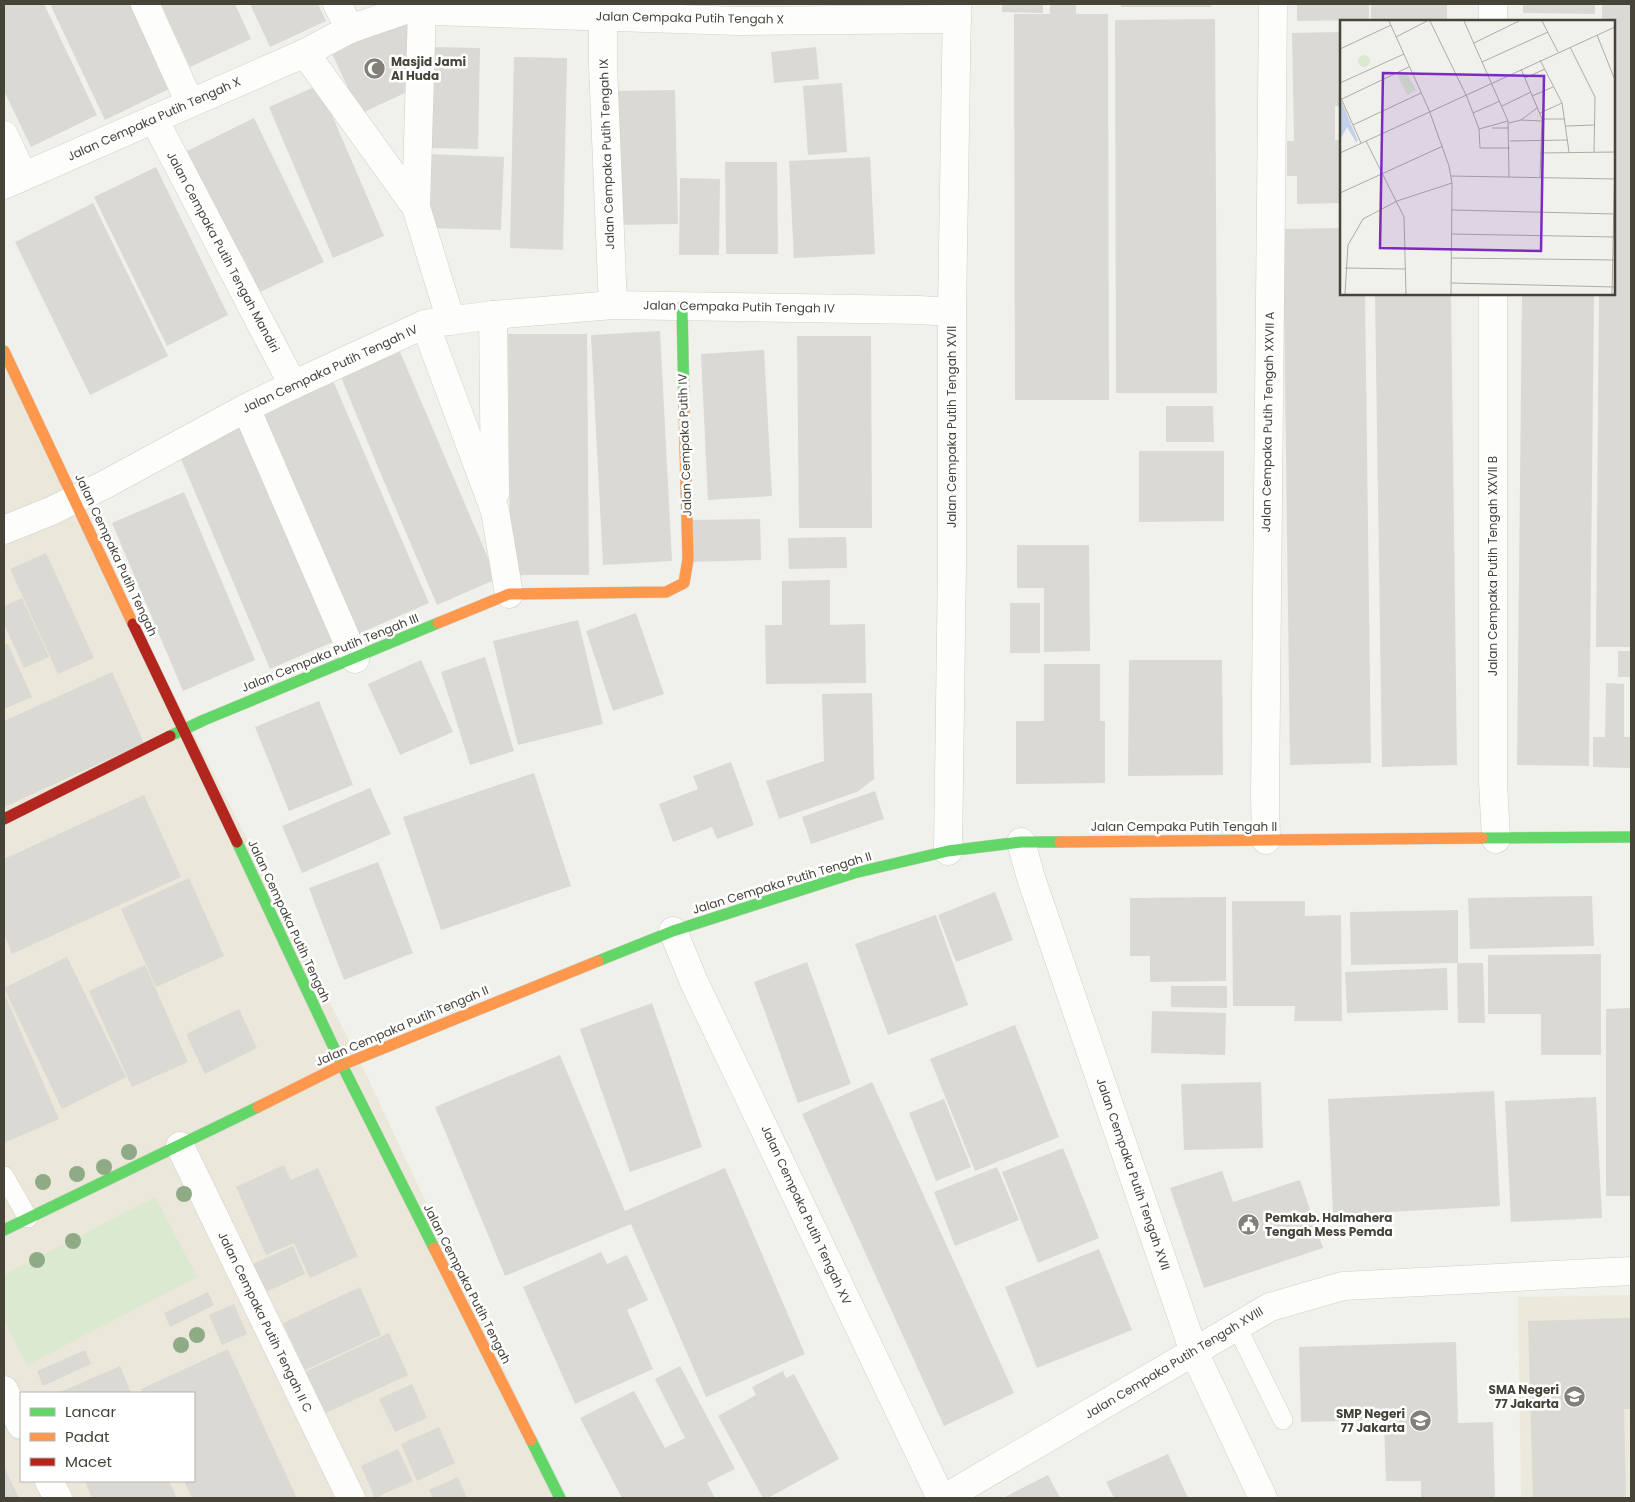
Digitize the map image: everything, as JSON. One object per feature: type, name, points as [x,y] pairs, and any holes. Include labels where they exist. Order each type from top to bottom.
[{"type":"street","points":[[145,4],[190,103]]},
{"type":"street","points":[[337,4],[350,29]]},
{"type":"street","name":"Jalan Cempaka Putih Tengah XXVII A","points":[[1266,840],[1265,776],[1273,4]]},
{"type":"street","points":[[1493,4],[1493,20]]},
{"type":"street","points":[[411,8],[416,207],[438,323],[496,511]]},
{"type":"street","name":"Jalan Cempaka Putih Tengah X","points":[[14,181],[305,53],[350,29],[411,8],[717,12],[957,11]]},
{"type":"street","name":"Jalan Cempaka Putih Tengah IX","points":[[603,10],[603,65],[613,305]]},
{"type":"street","name":"Jalan Cempaka Putih Tengah XVII","points":[[948,850],[952,564],[952,312],[957,11]]},
{"type":"street","points":[[305,53],[416,207]]},
{"type":"street","name":"Jalan Cempaka Putih Tengah Mandiri","points":[[154,119],[293,385]]},
{"type":"street","points":[[4,135],[14,181]]},
{"type":"street","name":"Jalan Cempaka Putih Tengah XXVII B","points":[[1493,295],[1493,782],[1496,839]]},
{"type":"street","name":"Jalan Cempaka Putih Tengah IV","points":[[4,530],[74,499],[293,385],[438,323],[493,315],[613,305],[952,312]]},
{"type":"street","name":"Jalan Cempaka Putih IV","points":[[682,306],[688,559],[684,583]]},
{"type":"street","points":[[493,315],[496,511],[509,594]]},
{"type":"street","name":"Jalan Cempaka Putih Tengah","points":[[4,351],[342,1065],[560,1498]]},
{"type":"street","points":[[246,408],[354,659]]},
{"type":"street","name":"Jalan Cempaka Putih Tengah III","points":[[4,819],[184,729],[509,594],[666,592],[684,583]]},
{"type":"street","name":"Jalan Cempaka Putih Tengah II","points":[[4,1230],[180,1146],[342,1065],[672,931],[854,873],[948,850],[1021,842],[1631,837]]},
{"type":"street","name":"Jalan Cempaka Putih Tengah XVII","points":[[1021,842],[1034,887],[1194,1352],[1264,1498]]},
{"type":"street","name":"Jalan Cempaka Putih Tengah XV","points":[[672,931],[694,982],[940,1498]]},
{"type":"street","name":"Jalan Cempaka Putih Tengah II C","points":[[180,1146],[351,1498]]},
{"type":"street","name":"Jalan Cempaka Putih Tengah XVIII","points":[[945,1498],[1270,1307],[1343,1286],[1631,1271]]},
{"type":"street","points":[[4,1390],[20,1423]]},
{"type":"street","points":[[50,1482],[58,1498]]},
{"type":"lane","points":[[4,1176],[28,1218]]},
{"type":"lane","points":[[1237,1326],[1283,1420]]},
{"type":"shaded area","points":[[4,359],[366,1074],[564,1498],[4,1498]]},
{"type":"shaded area","name":"SMA Negeri 77 Jakarta","points":[[1631,1295],[1631,1498],[1521,1498],[1518,1297]]},
{"type":"green space","points":[[155,1197],[197,1277],[27,1365],[4,1319],[4,1275]]},
{"type":"building","points":[[4,4],[44,4],[97,115],[31,147],[4,91]]},
{"type":"building","points":[[50,4],[132,4],[171,88],[105,120]]},
{"type":"building","points":[[161,4],[235,4],[251,39],[190,67]]},
{"type":"building","points":[[250,4],[318,4],[326,21],[270,47]]},
{"type":"building","points":[[1002,4],[1043,4],[1043,13],[1002,12]]},
{"type":"building","points":[[1050,4],[1076,4],[1076,14],[1108,14],[1109,400],[1015,400],[1014,14],[1050,14]]},
{"type":"building","points":[[1121,4],[1211,4],[1211,7],[1121,7]]},
{"type":"building","points":[[1297,4],[1369,4],[1369,20],[1297,21]]},
{"type":"building","points":[[1371,4],[1447,4],[1447,20],[1371,20]]},
{"type":"building","points":[[1523,4],[1595,4],[1595,14],[1523,13]]},
{"type":"building","points":[[1602,4],[1631,4],[1631,647],[1596,647],[1599,295],[1615,295],[1615,20],[1602,20]]},
{"type":"building","points":[[1215,19],[1217,393],[1116,393],[1115,20]]},
{"type":"building","name":"Masjid Jami Al Huda","points":[[407,25],[413,89],[360,114],[330,49],[367,30]]},
{"type":"building","points":[[1340,32],[1340,106],[1335,106],[1335,140],[1340,140],[1340,203],[1297,204],[1297,176],[1287,176],[1287,141],[1294,141],[1292,33]]},
{"type":"building","points":[[432,47],[480,48],[478,149],[429,148]]},
{"type":"building","points":[[816,47],[819,79],[774,83],[771,52]]},
{"type":"building","points":[[514,57],[567,58],[563,250],[510,248]]},
{"type":"building","points":[[842,83],[847,152],[808,155],[803,86]]},
{"type":"building","points":[[319,85],[384,236],[333,258],[269,107]]},
{"type":"building","points":[[675,90],[678,224],[617,225],[615,91]]},
{"type":"building","points":[[254,118],[324,262],[260,292],[244,259],[200,189],[183,153]]},
{"type":"building","points":[[428,154],[504,157],[501,230],[426,228]]},
{"type":"building","points":[[870,157],[875,254],[794,258],[789,161]]},
{"type":"building","points":[[725,162],[777,162],[778,254],[726,254]]},
{"type":"building","points":[[156,167],[228,315],[167,346],[94,197]]},
{"type":"building","points":[[680,178],[720,179],[719,255],[679,255]]},
{"type":"building","points":[[93,203],[168,356],[90,395],[15,242]]},
{"type":"building","points":[[1340,228],[1340,295],[1365,295],[1371,763],[1290,765],[1283,229]]},
{"type":"building","points":[[1375,295],[1451,295],[1457,765],[1382,767]]},
{"type":"building","points":[[1522,295],[1594,295],[1589,766],[1517,765]]},
{"type":"building","points":[[660,331],[672,561],[603,565],[591,335]]},
{"type":"building","points":[[508,334],[587,334],[589,575],[510,575]]},
{"type":"building","points":[[797,336],[871,336],[872,528],[799,528]]},
{"type":"building","points":[[764,350],[772,496],[708,500],[701,354]]},
{"type":"building","points":[[400,352],[497,579],[437,605],[341,377]]},
{"type":"building","points":[[331,376],[429,603],[358,634],[261,407]]},
{"type":"building","points":[[1166,406],[1213,406],[1214,442],[1166,442]]},
{"type":"building","points":[[242,424],[335,641],[270,669],[178,452]]},
{"type":"building","points":[[1139,451],[1224,451],[1224,521],[1139,522]]},
{"type":"building","points":[[184,492],[255,660],[183,691],[112,523]]},
{"type":"building","points":[[760,519],[761,560],[689,562],[689,520]]},
{"type":"building","points":[[846,537],[847,568],[789,569],[788,538]]},
{"type":"building","points":[[1017,545],[1089,545],[1090,651],[1044,652],[1044,588],[1017,588]]},
{"type":"building","points":[[46,553],[94,658],[58,674],[10,569]]},
{"type":"building","points":[[830,580],[830,625],[865,624],[866,683],[766,684],[765,625],[782,625],[782,581]]},
{"type":"building","points":[[22,598],[49,657],[24,668],[4,624],[4,606]]},
{"type":"building","points":[[1010,603],[1040,603],[1040,653],[1010,653]]},
{"type":"building","points":[[636,613],[664,694],[613,711],[586,631]]},
{"type":"building","points":[[578,620],[603,724],[518,745],[493,641]]},
{"type":"building","points":[[8,644],[32,697],[4,709],[4,645]]},
{"type":"building","points":[[1618,651],[1631,651],[1631,677],[1618,677]]},
{"type":"building","points":[[485,657],[514,751],[470,765],[441,672]]},
{"type":"building","points":[[421,660],[453,732],[400,755],[368,684]]},
{"type":"building","points":[[1129,660],[1222,660],[1223,775],[1128,776]]},
{"type":"building","points":[[1044,664],[1100,664],[1100,721],[1105,721],[1105,783],[1016,784],[1016,721],[1044,721]]},
{"type":"building","points":[[112,672],[144,743],[4,807],[4,721]]},
{"type":"building","points":[[1606,683],[1624,684],[1624,737],[1631,737],[1631,768],[1593,767],[1593,737],[1605,737]]},
{"type":"building","points":[[872,693],[874,779],[857,792],[779,819],[766,781],[824,761],[822,694]]},
{"type":"building","points":[[319,701],[353,785],[289,811],[255,727]]},
{"type":"building","points":[[731,762],[754,825],[717,839],[712,827],[673,842],[659,804],[698,789],[693,776]]},
{"type":"building","points":[[534,773],[571,886],[441,930],[403,817]]},
{"type":"building","points":[[370,788],[391,834],[302,873],[282,826]]},
{"type":"building","points":[[875,791],[884,819],[811,844],[802,817]]},
{"type":"building","points":[[144,795],[181,877],[12,954],[4,934],[4,859]]},
{"type":"building","points":[[378,862],[413,953],[344,980],[309,888]]},
{"type":"building","points":[[189,878],[224,956],[156,987],[121,909]]},
{"type":"building","points":[[995,892],[1013,940],[956,962],[938,915]]},
{"type":"building","points":[[1592,896],[1594,946],[1470,949],[1468,898]]},
{"type":"building","points":[[1226,897],[1226,981],[1150,982],[1150,956],[1130,956],[1130,898]]},
{"type":"building","points":[[1232,901],[1305,901],[1305,916],[1341,915],[1342,1021],[1294,1021],[1295,1006],[1233,1006]]},
{"type":"building","points":[[1458,910],[1458,963],[1483,963],[1485,1023],[1458,1023],[1457,963],[1351,965],[1350,912]]},
{"type":"building","points":[[936,915],[968,1005],[888,1035],[855,944]]},
{"type":"building","points":[[1601,954],[1601,1055],[1541,1055],[1541,1014],[1488,1014],[1488,955]]},
{"type":"building","points":[[67,957],[126,1077],[62,1109],[4,988]]},
{"type":"building","points":[[807,962],[851,1084],[798,1103],[754,982]]},
{"type":"building","points":[[145,965],[188,1062],[132,1087],[89,991]]},
{"type":"building","points":[[1447,968],[1448,1010],[1347,1013],[1345,972]]},
{"type":"building","points":[[1171,986],[1227,986],[1227,1008],[1171,1007]]},
{"type":"building","points":[[4,993],[59,1119],[4,1143]]},
{"type":"building","points":[[652,1003],[702,1147],[630,1172],[580,1029]]},
{"type":"building","points":[[1631,1008],[1631,1196],[1606,1196],[1606,1009]]},
{"type":"building","points":[[239,1009],[257,1048],[205,1074],[186,1034]]},
{"type":"building","points":[[1152,1011],[1226,1013],[1225,1055],[1151,1053]]},
{"type":"building","points":[[1015,1025],[1059,1137],[975,1171],[930,1059]]},
{"type":"building","points":[[560,1055],[625,1211],[725,1168],[805,1354],[706,1397],[631,1224],[505,1276],[435,1107]]},
{"type":"building","points":[[872,1082],[1014,1393],[944,1426],[802,1114]]},
{"type":"building","points":[[1261,1082],[1263,1148],[1184,1150],[1181,1084]]},
{"type":"building","points":[[1494,1091],[1500,1206],[1333,1215],[1328,1099]]},
{"type":"building","points":[[1596,1097],[1602,1218],[1511,1222],[1505,1101]]},
{"type":"building","points":[[944,1099],[971,1167],[936,1181],[909,1113]]},
{"type":"building","points":[[1063,1148],[1099,1238],[1038,1263],[1002,1172]]},
{"type":"building","points":[[284,1165],[291,1180],[318,1168],[358,1256],[310,1278],[294,1243],[266,1255],[236,1187]]},
{"type":"building","points":[[997,1167],[1019,1220],[955,1246],[934,1192]]},
{"type":"building","name":"Pemkab. Halmahera Tengah Mess Pemda","points":[[1222,1171],[1233,1202],[1300,1180],[1323,1248],[1204,1288],[1170,1188]]},
{"type":"building","points":[[293,1246],[305,1274],[266,1292],[253,1264]]},
{"type":"building","points":[[1099,1249],[1132,1330],[1037,1368],[1005,1287]]},
{"type":"building","points":[[601,1252],[607,1264],[627,1255],[648,1300],[627,1310],[653,1369],[575,1404],[523,1287]]},
{"type":"building","points":[[360,1287],[381,1335],[305,1370],[283,1323]]},
{"type":"building","points":[[208,1292],[214,1305],[170,1327],[164,1313]]},
{"type":"building","points":[[234,1304],[247,1334],[222,1345],[209,1315]]},
{"type":"building","name":"SMA Negeri 77 Jakarta","points":[[1631,1318],[1631,1409],[1624,1409],[1626,1498],[1533,1498],[1528,1321]]},
{"type":"building","points":[[389,1333],[408,1375],[324,1414],[305,1372]]},
{"type":"building","name":"SMP Negeri 77 Jakarta","points":[[1456,1342],[1458,1423],[1493,1422],[1495,1498],[1421,1498],[1421,1481],[1386,1481],[1384,1420],[1301,1422],[1299,1347]]},
{"type":"building","points":[[228,1349],[297,1498],[192,1498],[184,1482],[195,1482],[195,1392],[142,1392],[141,1389]]},
{"type":"building","points":[[85,1350],[91,1364],[43,1386],[37,1371]]},
{"type":"building","points":[[120,1366],[131,1392],[60,1392]]},
{"type":"building","points":[[680,1366],[735,1469],[707,1483],[715,1498],[622,1498],[580,1418],[634,1391],[665,1448],[685,1438],[655,1379]]},
{"type":"building","points":[[783,1371],[786,1378],[794,1374],[839,1459],[768,1498],[763,1498],[718,1416],[756,1395],[752,1387]]},
{"type":"building","points":[[412,1384],[427,1418],[395,1432],[379,1399]]},
{"type":"building","points":[[439,1427],[455,1463],[417,1481],[401,1444]]},
{"type":"building","points":[[398,1449],[413,1481],[375,1498],[361,1466]]},
{"type":"building","points":[[1168,1454],[1188,1498],[1114,1498],[1106,1482]]},
{"type":"building","points":[[4,1467],[19,1498],[4,1498]]},
{"type":"building","points":[[1048,1475],[1060,1498],[1003,1498]]},
{"type":"building","points":[[458,1477],[467,1498],[433,1498],[429,1490]]},
{"type":"building","points":[[85,1482],[169,1482],[177,1498],[92,1498]]},
{"type":"traffic: fast","points":[[682,306],[684,406]]},
{"type":"traffic: fast","points":[[170,736],[204,720],[438,623]]},
{"type":"traffic: fast","points":[[1482,838],[1631,837]]},
{"type":"traffic: fast","points":[[237,842],[342,1065],[434,1248]]},
{"type":"traffic: fast","points":[[598,961],[673,931],[854,873],[948,851],[1021,842],[1060,842]]},
{"type":"traffic: fast","points":[[4,1230],[258,1107]]},
{"type":"traffic: fast","points":[[531,1440],[560,1498]]},
{"type":"traffic: slow","points":[[4,351],[133,624]]},
{"type":"traffic: slow","points":[[438,623],[509,594],[666,592],[684,583],[688,559],[684,406]]},
{"type":"traffic: slow","points":[[1060,842],[1482,838]]},
{"type":"traffic: slow","points":[[258,1107],[342,1065],[598,961]]},
{"type":"traffic: slow","points":[[434,1248],[531,1440]]},
{"type":"traffic: jam","points":[[133,624],[237,842]]},
{"type":"traffic: jam","points":[[4,819],[170,736]]},
{"type":"place","name":"Masjid Jami Al Huda","points":[[375,69]]},
{"type":"place","name":"Pemkab. Halmahera Tengah Mess Pemda","points":[[1249,1225]]},
{"type":"place","name":"SMA Negeri 77 Jakarta","points":[[1575,1397]]},
{"type":"place","name":"SMP Negeri 77 Jakarta","points":[[1421,1421]]}]
